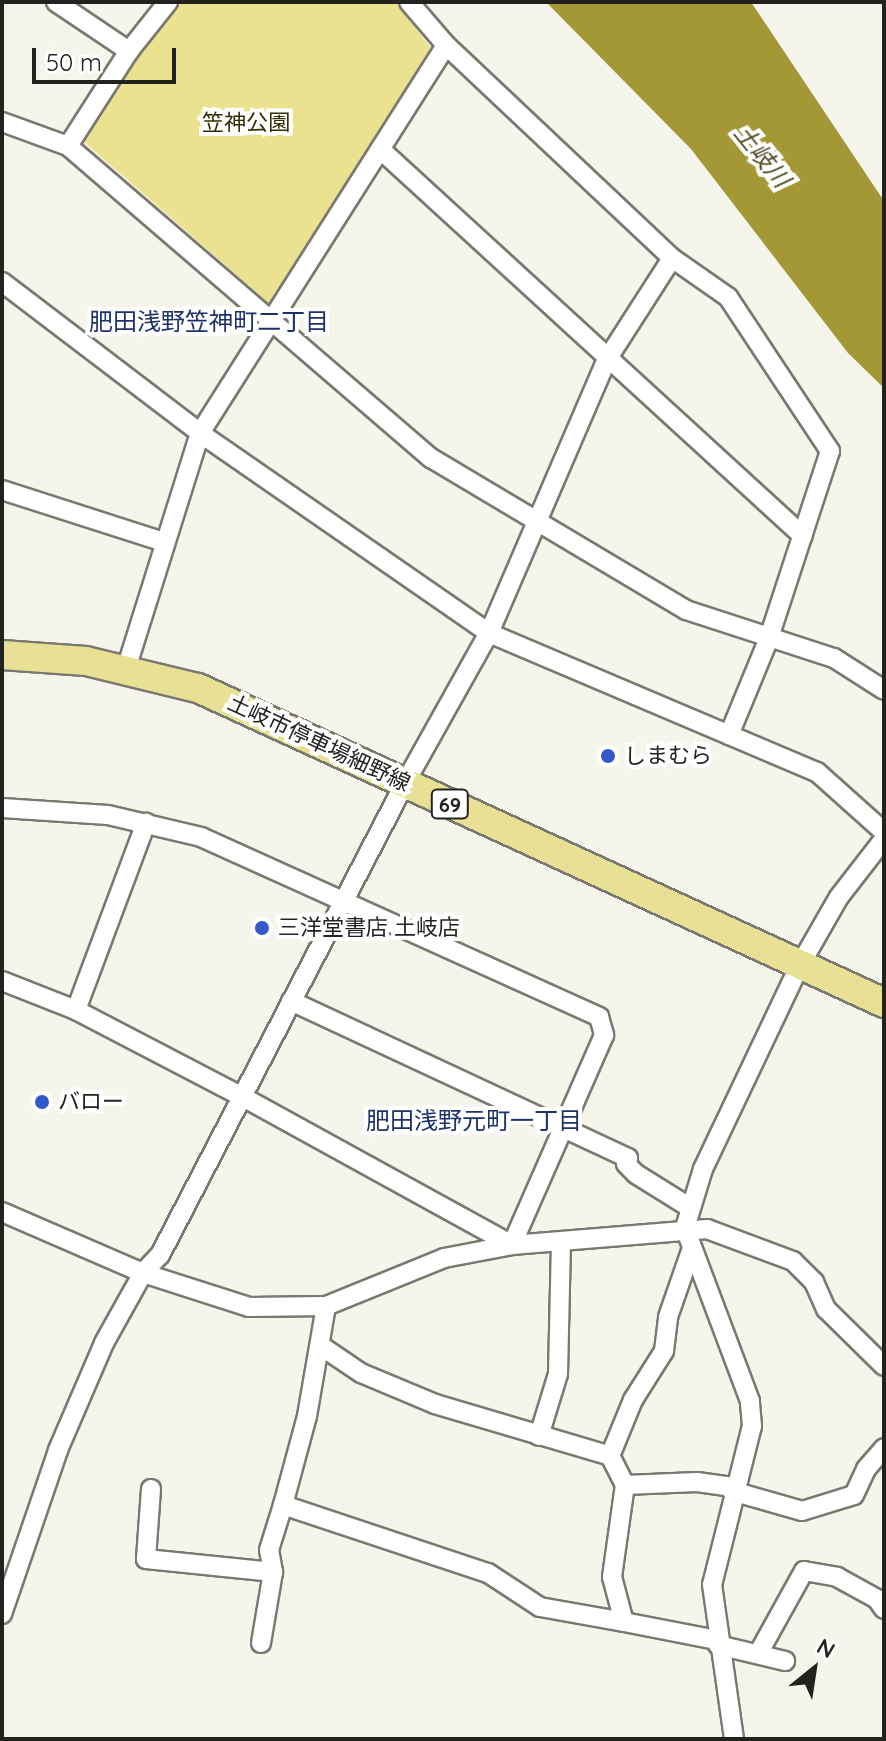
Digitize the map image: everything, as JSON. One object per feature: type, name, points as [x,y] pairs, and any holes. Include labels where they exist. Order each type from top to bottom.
[{"type":"main road","name":"土岐市停車場細野線","points":[[2,655],[126,669],[198,688],[884,1003]]},
{"type":"street","points":[[56,2],[129,51]]},
{"type":"street","points":[[68,146],[129,51],[168,2]]},
{"type":"street","points":[[409,2],[446,45],[672,258],[728,297],[830,451],[769,638],[729,735]]},
{"type":"street","points":[[126,669],[200,433],[446,45]]},
{"type":"street","points":[[2,122],[68,146],[431,458],[686,610],[834,658],[884,690]]},
{"type":"street","points":[[380,149],[606,361],[803,536]]},
{"type":"street","points":[[2,1614],[75,1410],[104,1343],[143,1273],[160,1255],[405,783],[489,633],[606,361],[672,258]]},
{"type":"street","points":[[2,282],[200,433],[489,633],[817,772],[884,832]]},
{"type":"street","points":[[2,490],[164,542]]},
{"type":"street","points":[[2,808],[146,823],[201,837],[599,1017],[604,1035],[512,1245]]},
{"type":"street","points":[[76,1010],[146,823]]},
{"type":"street","points":[[734,1739],[712,1585],[732,1489],[752,1426],[750,1401],[685,1228],[689,1207],[800,965],[839,897],[884,839]]},
{"type":"street","points":[[2,981],[76,1010],[241,1096],[512,1245]]},
{"type":"street","points":[[291,1001],[628,1158],[626,1164],[636,1174],[689,1207]]},
{"type":"street","points":[[2,1212],[143,1273],[249,1307],[326,1306],[444,1258],[512,1245],[561,1243],[685,1228],[707,1229],[793,1261],[814,1282],[826,1309],[884,1366]]},
{"type":"street","points":[[539,1436],[558,1374],[561,1243]]},
{"type":"street","points":[[610,1456],[633,1400],[664,1351],[668,1317],[692,1248]]},
{"type":"street","points":[[261,1643],[273,1572],[269,1550],[283,1505],[321,1346],[326,1306]]},
{"type":"street","points":[[321,1346],[361,1373],[460,1412],[610,1456],[625,1485],[612,1577],[624,1622]]},
{"type":"street","points":[[625,1485],[697,1482],[732,1489],[802,1511],[854,1495],[882,1450]]},
{"type":"street","points":[[151,1489],[146,1559],[273,1572]]},
{"type":"street","points":[[283,1505],[488,1573],[540,1607],[718,1642],[785,1661]]},
{"type":"street","points":[[2,1555],[21,1558]]},
{"type":"street","points":[[758,1654],[804,1571],[837,1577],[877,1599],[884,1609]]},
{"type":"green space","name":"笠神公園","points":[[174,2],[395,2],[434,52],[271,305],[75,134]]},
{"type":"water","name":"土岐川","points":[[546,2],[751,2],[884,201],[884,388],[848,353],[691,149]]},
{"type":"place","name":"しまむら","points":[[608,756]]},
{"type":"place","name":"三洋堂書店 土岐店","points":[[262,928]]},
{"type":"place","name":"バロー","points":[[42,1102]]},
{"type":"district","name":"肥田浅野笠神町二丁目","points":[[209,322]]},
{"type":"district","name":"肥田浅野元町一丁目","points":[[474,1121]]}]
